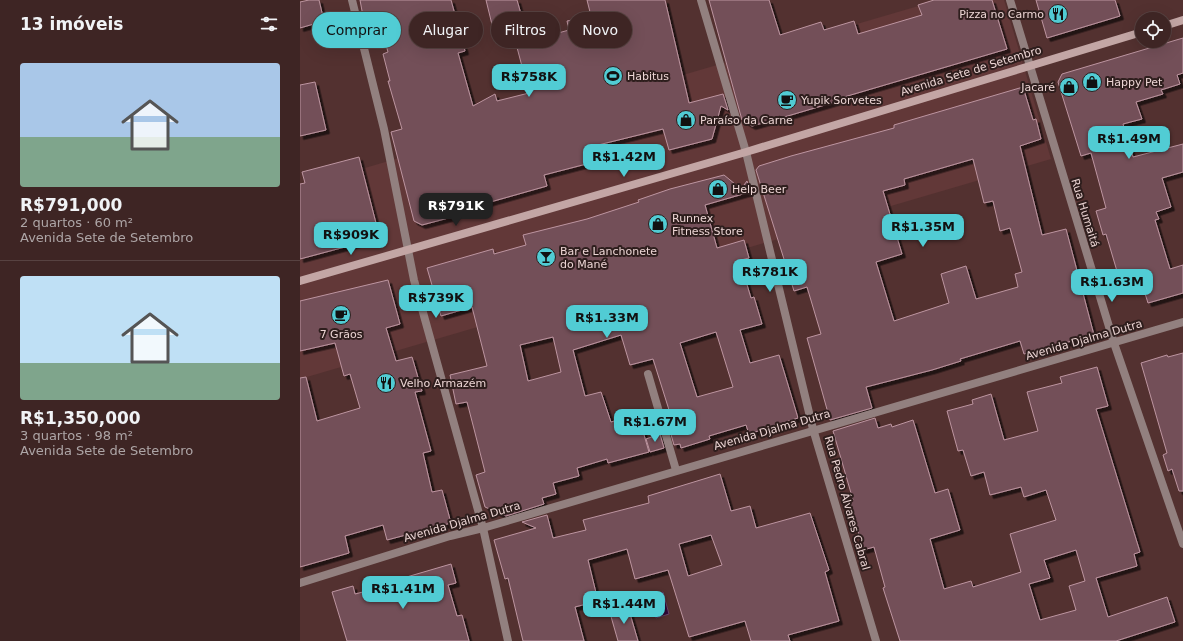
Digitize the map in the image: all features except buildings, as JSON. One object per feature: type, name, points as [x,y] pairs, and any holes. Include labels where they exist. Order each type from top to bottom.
[{"type":"street","points":[[352,0],[384,129],[414,280],[483,528],[508,641]]},
{"type":"street","name":"Rua Pedro Álvares Cabral","points":[[701,0],[746,152],[814,430],[876,641]]},
{"type":"street","name":"Rua Humaitá","points":[[1010,0],[1114,343],[1183,544]]},
{"type":"street","points":[[1171,24],[1183,20]]},
{"type":"street","name":"Avenida Sete de Setembro","points":[[300,282],[746,152],[1135,34]]},
{"type":"street","name":"Avenida Djalma Dutra","points":[[300,584],[450,536],[483,528],[1183,322]]},
{"type":"street","points":[[648,374],[676,470]]},
{"type":"shaded area","points":[[939,0],[1004,0],[1051,159],[300,379],[300,187]]},
{"type":"shaded area","points":[[663,592],[669,614],[656,618],[650,596]]},
{"type":"place","name":"Pizza no Carmo","points":[[1058,14]]},
{"type":"place","name":"Habitus","points":[[613,76]]},
{"type":"place","name":"Happy Pet","points":[[1092,82]]},
{"type":"place","name":"Jacaré","points":[[1069,87]]},
{"type":"place","name":"Yupik Sorvetes","points":[[787,100]]},
{"type":"place","name":"Paraíso da Carne","points":[[686,120]]},
{"type":"place","name":"Help Beer","points":[[718,189]]},
{"type":"place","name":"Runnex Fitness Store","points":[[658,224]]},
{"type":"place","name":"Bar e Lanchonete do Mané","points":[[546,257]]},
{"type":"place","name":"7 Grãos","points":[[341,315]]},
{"type":"place","name":"Velho Armazém","points":[[386,383]]}]
